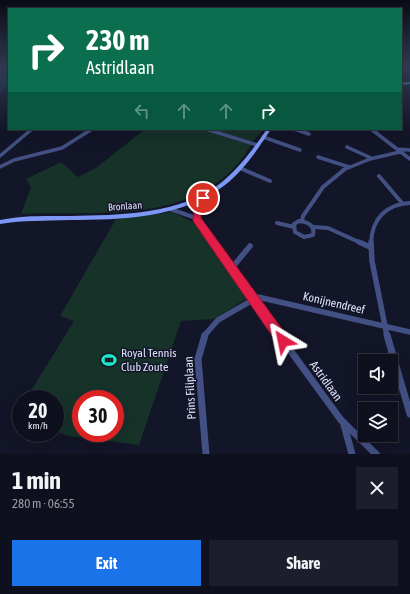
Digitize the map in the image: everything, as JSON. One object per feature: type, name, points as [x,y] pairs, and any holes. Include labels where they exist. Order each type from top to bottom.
[{"type":"street","points":[[0,156],[31,130]]},
{"type":"street","points":[[0,167],[23,156],[65,148],[91,130]]},
{"type":"street","points":[[209,130],[257,145]]},
{"type":"street","name":"Bronlaan","points":[[0,222],[19,219],[131,216],[170,209],[219,187],[240,168],[268,130]]},
{"type":"street","points":[[297,130],[309,134]]},
{"type":"street","points":[[372,130],[410,159]]},
{"type":"street","points":[[263,137],[300,150]]},
{"type":"street","points":[[347,147],[371,158]]},
{"type":"street","points":[[396,148],[410,150]]},
{"type":"street","points":[[302,221],[303,216],[326,182],[349,167],[371,158],[400,152]]},
{"type":"street","points":[[318,157],[349,167]]},
{"type":"street","points":[[240,168],[270,181]]},
{"type":"street","points":[[379,176],[402,203]]},
{"type":"street","points":[[170,209],[196,218],[198,207],[204,195]]},
{"type":"street","points":[[410,203],[402,203],[387,208],[378,217],[372,230],[370,247],[383,326],[410,414]]},
{"type":"street","name":"Astridlaan","points":[[196,218],[341,420]]},
{"type":"street","points":[[294,227],[296,222],[302,221],[309,223],[314,227],[328,228],[370,247]]},
{"type":"street","points":[[277,224],[294,227]]},
{"type":"street","points":[[294,227],[298,234],[308,237],[314,232],[314,227]]},
{"type":"street","points":[[232,269],[250,246]]},
{"type":"street","name":"Konijnendreef","points":[[253,299],[263,297],[410,332]]},
{"type":"street","name":"Prins Filiplaan","points":[[206,454],[198,353],[206,334],[212,325],[253,299]]},
{"type":"street","points":[[341,420],[346,431],[352,454]]},
{"type":"street","points":[[341,420],[376,454]]},
{"type":"green space","points":[[144,130],[209,130],[252,144],[234,168],[212,186],[187,199],[161,207],[105,213],[21,214],[31,187],[26,179],[61,162],[78,177],[96,168]]},
{"type":"green space","points":[[214,130],[263,130],[254,140],[251,141]]},
{"type":"green space","name":"Royal Tennis Club Zoute","points":[[173,212],[194,223],[249,297],[214,319],[181,321],[139,445],[115,442],[124,442],[124,390],[72,390],[72,437],[64,434],[64,390],[32,390],[74,321],[60,316],[116,219]]},
{"type":"water","points":[[0,88],[5,88],[0,94]]},
{"type":"place","name":"Royal Tennis Club Zoute","points":[[109,360]]},
{"type":"route","points":[[203,198],[198,207],[196,218],[283,341]]}]
